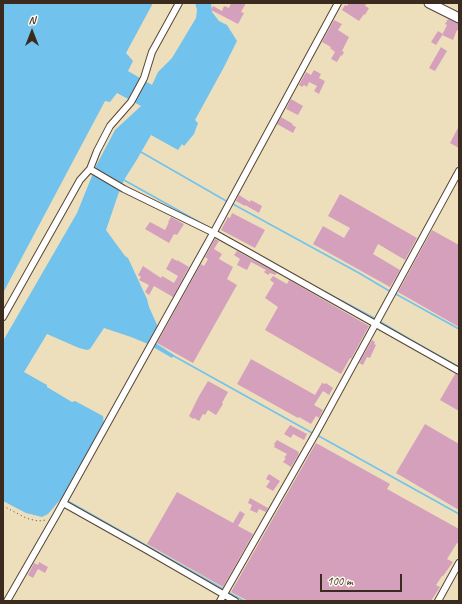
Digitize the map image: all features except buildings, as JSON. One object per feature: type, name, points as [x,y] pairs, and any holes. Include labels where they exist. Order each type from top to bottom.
[{"type":"main road","points":[[429,3],[459,18]]},
{"type":"street","points":[[3,317],[80,180],[90,169],[97,151],[110,126],[131,102],[144,78],[152,52],[179,3]]},
{"type":"street","points":[[7,601],[215,231],[338,3]]},
{"type":"street","points":[[90,169],[124,189],[215,231],[377,321],[459,371]]},
{"type":"street","points":[[220,601],[315,434],[459,171]]},
{"type":"street","points":[[64,500],[145,549],[225,592],[235,601]]},
{"type":"street","points":[[438,601],[459,563]]},
{"type":"path","points":[[3,506],[24,517],[38,521],[50,519],[57,514]]},
{"type":"water","points":[[3,3],[153,3],[126,53],[133,61],[128,71],[152,85],[158,72],[172,58],[196,18],[197,10],[195,3],[211,3],[212,12],[219,21],[227,25],[237,41],[195,120],[198,123],[194,134],[184,146],[182,144],[178,150],[151,135],[124,180],[106,230],[128,258],[147,299],[158,327],[151,340],[174,355],[172,358],[148,344],[104,328],[90,349],[87,350],[47,334],[24,372],[72,402],[75,401],[103,416],[104,424],[63,498],[48,514],[42,517],[26,513],[3,501],[3,341],[77,213],[96,166],[115,130],[141,106],[117,93],[110,102],[105,101],[3,293]]},
{"type":"waterway","points":[[141,152],[228,202]]},
{"type":"waterway","points":[[124,180],[208,227]]},
{"type":"waterway","points":[[231,203],[391,292]]},
{"type":"waterway","points":[[312,285],[376,319]]},
{"type":"waterway","points":[[394,293],[459,329]]},
{"type":"waterway","points":[[379,321],[459,367]]},
{"type":"waterway","points":[[172,355],[314,434]]},
{"type":"waterway","points":[[317,435],[459,514]]},
{"type":"waterway","points":[[66,500],[225,590]]},
{"type":"waterway","points":[[228,592],[244,601]]}]
